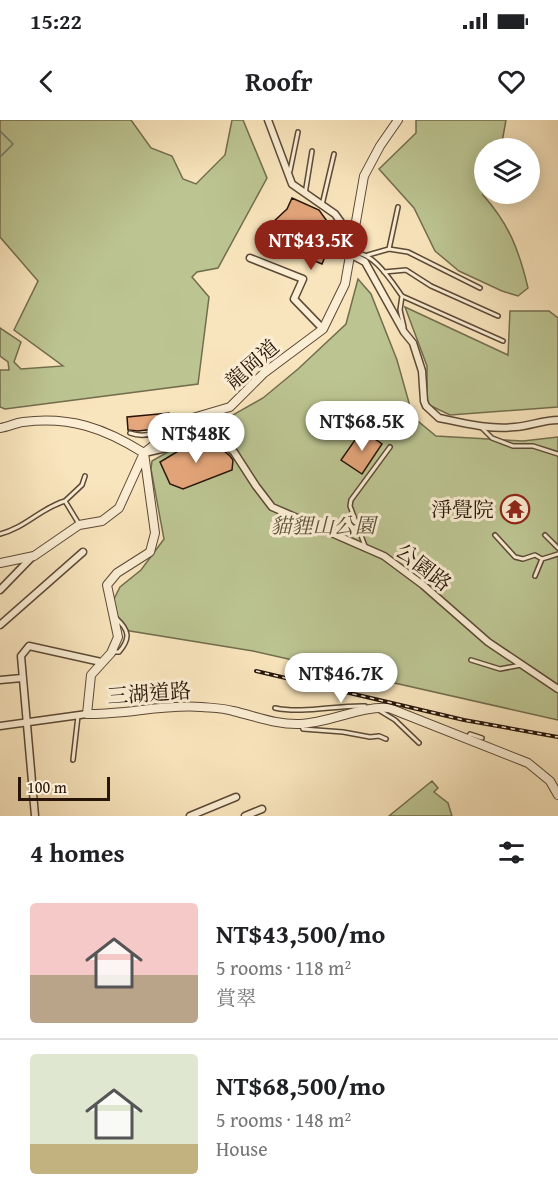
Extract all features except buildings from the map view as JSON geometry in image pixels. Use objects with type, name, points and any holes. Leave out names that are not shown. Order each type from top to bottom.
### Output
[{"type":"street","points":[[268,120],[292,184],[335,214],[352,240]]},
{"type":"street","name":"龍岡道","points":[[0,563],[34,555],[80,525],[102,521],[119,508],[144,453],[186,420],[230,407],[264,373],[323,329],[345,284],[364,176],[380,146],[398,120]]},
{"type":"street","points":[[350,254],[365,262],[404,332],[413,343],[420,359],[426,406],[439,418],[512,428],[558,420]]},
{"type":"street","points":[[250,258],[303,279],[294,299],[323,329]]},
{"type":"street","points":[[0,428],[19,422],[73,421],[105,431],[144,453]]},
{"type":"street","name":"公園路","points":[[144,453],[166,448],[186,437],[205,436],[222,442],[234,452],[272,507],[384,556],[415,579],[488,642],[558,689]]},
{"type":"street","name":"三湖道路","points":[[144,453],[154,532],[150,552],[117,573],[107,585],[118,637],[111,653],[91,675],[87,714],[105,715],[198,707],[231,710],[272,721],[301,724],[319,723],[375,707],[389,708],[528,763],[550,781],[558,795]]},
{"type":"street","points":[[0,625],[83,552]]},
{"type":"street","points":[[0,590],[34,555]]},
{"type":"street","points":[[35,816],[21,656],[29,646],[101,662]]},
{"type":"street","points":[[0,680],[22,678]]},
{"type":"street","points":[[0,726],[87,714]]},
{"type":"street","points":[[189,816],[236,797]]},
{"type":"street","points":[[245,816],[262,809]]},
{"type":"lane","points":[[289,176],[298,132]]},
{"type":"lane","points":[[305,195],[312,152]]},
{"type":"lane","points":[[322,205],[334,154]]},
{"type":"lane","points":[[388,249],[398,207]]},
{"type":"lane","points":[[368,255],[388,249],[408,252],[480,288]]},
{"type":"lane","points":[[350,254],[359,252],[368,255],[402,296],[503,342]]},
{"type":"lane","points":[[384,272],[406,270],[431,286],[498,316]]},
{"type":"lane","points":[[402,296],[400,310],[404,332]]},
{"type":"lane","points":[[130,433],[140,437],[149,436],[179,417],[186,420]]},
{"type":"lane","points":[[479,425],[492,438],[513,446],[533,446],[558,454]]},
{"type":"lane","points":[[365,546],[350,506],[351,500],[390,447]]},
{"type":"lane","points":[[0,534],[15,531],[52,505],[65,501],[82,484],[85,476]]},
{"type":"lane","points":[[65,501],[80,525]]},
{"type":"lane","points":[[495,535],[515,557],[523,559],[535,555],[542,559],[558,554]]},
{"type":"lane","points":[[545,535],[558,548]]},
{"type":"lane","points":[[535,576],[542,559]]},
{"type":"lane","points":[[471,660],[500,669],[521,665]]},
{"type":"lane","points":[[275,708],[287,710],[327,706],[375,707],[378,712],[395,720],[419,743]]},
{"type":"lane","points":[[73,760],[78,716]]},
{"type":"lane","points":[[301,724],[303,729],[370,737],[379,736],[386,739]]},
{"type":"lane","points":[[468,739],[470,734],[482,738]]},
{"type":"green space","points":[[0,120],[131,120],[151,148],[172,156],[183,179],[196,184],[225,155],[232,120],[243,120],[267,178],[218,268],[197,272],[192,277],[209,297],[198,384],[5,409],[0,407],[0,370],[9,370],[8,362],[0,356],[0,328],[21,342],[14,362],[21,369],[63,366],[14,330],[38,281],[0,237]]},
{"type":"green space","points":[[416,120],[506,120],[503,138],[474,138],[474,204],[490,204],[512,238],[528,288],[518,296],[459,271],[435,251],[414,208],[379,169],[416,133]]},
{"type":"green space","name":"貓貍山公園","points":[[358,279],[371,294],[397,360],[413,417],[436,436],[523,441],[558,437],[558,720],[253,651],[124,630],[111,605],[120,587],[141,570],[164,539],[151,469],[152,461],[263,398],[298,369],[346,324]]},
{"type":"green space","points":[[405,307],[508,355],[510,311],[549,311],[558,318],[558,407],[450,415],[427,404],[427,366]]},
{"type":"green space","points":[[432,781],[438,788],[434,792],[448,803],[452,816],[389,816]]},
{"type":"waterway","points":[[0,131],[13,144],[0,157]]},
{"type":"railway","points":[[256,671],[464,720],[558,737]]},
{"type":"place","name":"淨覺院","points":[[515,509]]}]
